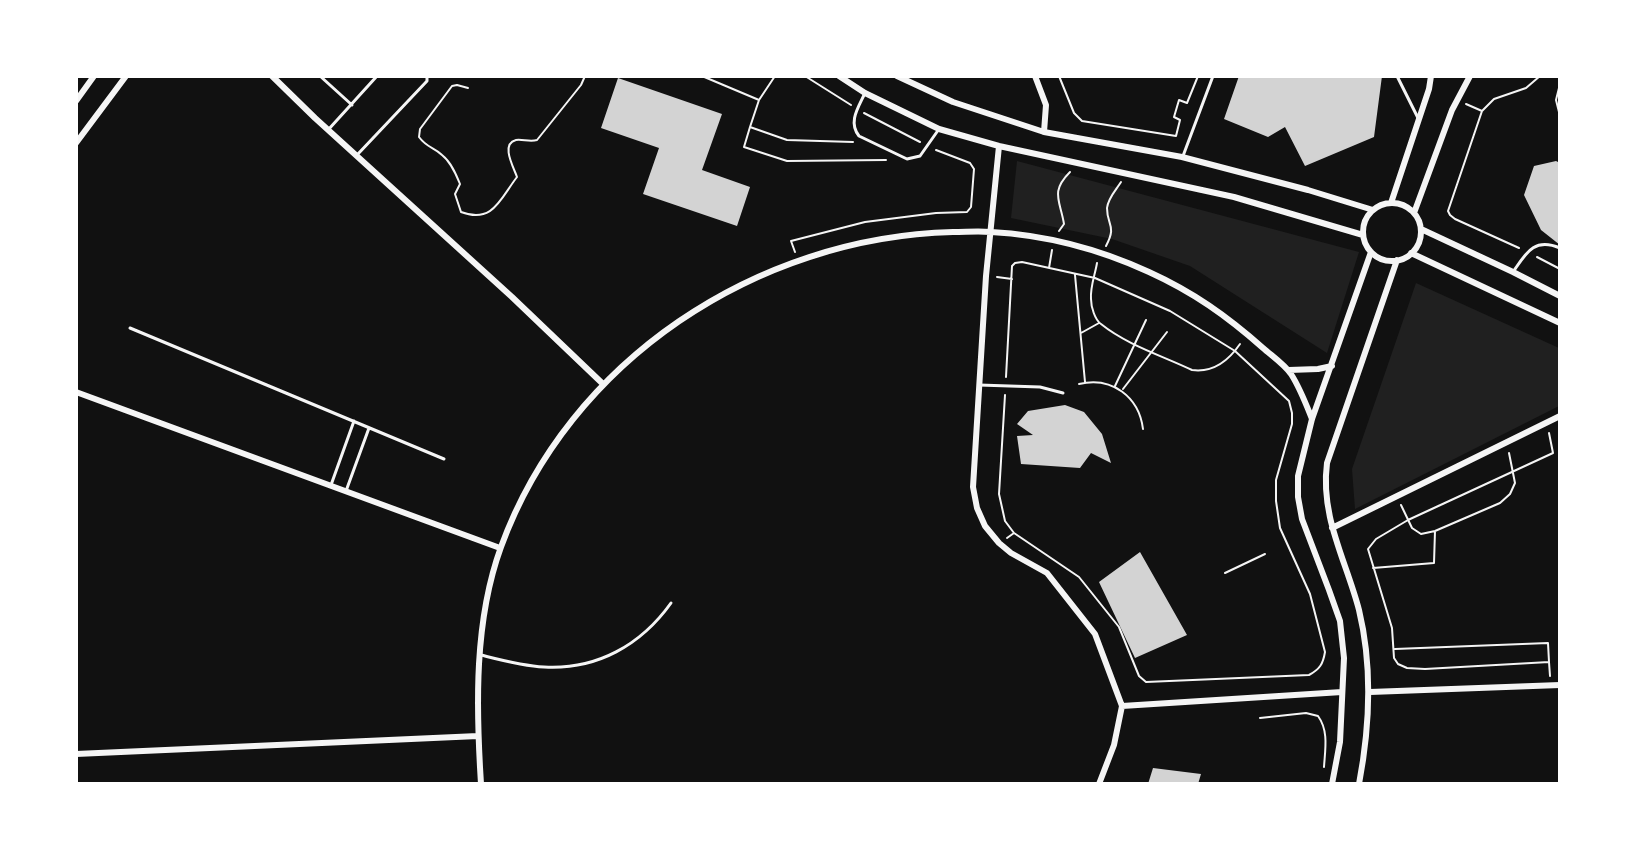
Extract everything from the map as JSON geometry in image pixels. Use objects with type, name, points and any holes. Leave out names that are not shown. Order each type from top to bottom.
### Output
[{"type":"street","points":[[76,101],[94,76]]},
{"type":"street","points":[[76,143],[126,76]]},
{"type":"street","points":[[272,76],[603,384]]},
{"type":"street","points":[[839,76],[865,93],[939,129],[999,146],[1234,197],[1363,235]]},
{"type":"street","points":[[897,76],[953,102],[1044,132],[1182,158],[1308,190],[1373,210]]},
{"type":"street","points":[[1035,76],[1046,105],[1044,132]]},
{"type":"street","points":[[1391,203],[1431,76]]},
{"type":"street","points":[[1414,213],[1457,100],[1470,76]]},
{"type":"street","points":[[999,146],[986,276],[973,488],[977,508],[985,526],[999,543],[1011,553],[1047,573],[1095,634],[1122,706],[1114,745],[1099,783]]},
{"type":"street","points":[[1391,203],[1408,208],[1414,213],[1421,229],[1420,238],[1411,254],[1397,260],[1378,258],[1371,252],[1365,244],[1363,235],[1367,217],[1373,210],[1391,203]]},
{"type":"street","points":[[1421,229],[1560,296]]},
{"type":"street","points":[[481,783],[478,736],[485,609],[500,548],[526,489],[561,434],[603,384],[656,337],[716,297],[797,261],[848,245],[919,233],[990,231],[1054,240],[1116,257],[1175,284],[1229,318],[1289,370],[1312,419]]},
{"type":"street","points":[[1332,783],[1340,742],[1344,658],[1340,621],[1302,519],[1298,497],[1298,476],[1312,419],[1371,252]]},
{"type":"street","points":[[1411,254],[1560,323]]},
{"type":"street","points":[[1359,783],[1366,745],[1370,692],[1367,653],[1359,610],[1332,528],[1325,496],[1327,464],[1397,260]]},
{"type":"street","points":[[1289,370],[1332,366]]},
{"type":"street","points":[[76,392],[500,548]]},
{"type":"street","points":[[1332,528],[1560,416]]},
{"type":"street","points":[[1370,692],[1560,686]]},
{"type":"street","points":[[1122,706],[1342,692]]},
{"type":"street","points":[[76,754],[478,736]]},
{"type":"lane","points":[[320,76],[352,105]]},
{"type":"lane","points":[[328,130],[377,76]]},
{"type":"lane","points":[[356,156],[427,81],[427,76]]},
{"type":"lane","points":[[1182,158],[1213,76]]},
{"type":"lane","points":[[1397,76],[1419,120]]},
{"type":"lane","points":[[865,93],[853,123],[859,136],[907,159],[920,156],[939,129]]},
{"type":"lane","points":[[1513,272],[1527,252],[1542,244],[1560,248]]},
{"type":"lane","points":[[130,328],[444,459]]},
{"type":"lane","points":[[979,384],[1040,387],[1063,393]]},
{"type":"lane","points":[[331,486],[354,421]]},
{"type":"lane","points":[[346,492],[369,428]]},
{"type":"lane","points":[[481,655],[542,668],[559,668],[592,662],[623,649],[637,640],[656,623],[671,603]]},
{"type":"path","points":[[468,88],[452,86],[420,129],[419,137],[426,147],[442,154],[454,171],[460,184],[455,194],[461,212],[484,216],[491,212],[517,177],[508,151],[510,144],[516,140],[537,140],[581,85],[585,76]]},
{"type":"path","points":[[702,76],[759,100]]},
{"type":"path","points":[[775,76],[759,100],[744,147],[787,160],[885,160]]},
{"type":"path","points":[[797,261],[791,241],[865,222],[936,213],[967,212],[971,207],[974,169],[970,163],[928,146],[858,109],[806,76]]},
{"type":"path","points":[[1059,76],[1074,113],[1082,121],[1176,136],[1180,120],[1174,117],[1179,100],[1187,103],[1198,76]]},
{"type":"path","points":[[1540,76],[1526,88],[1494,99],[1482,111],[1448,211],[1450,215],[1475,229],[1560,269]]},
{"type":"path","points":[[1560,84],[1556,100],[1560,116]]},
{"type":"path","points":[[1457,100],[1482,111]]},
{"type":"path","points":[[750,127],[787,140],[872,142]]},
{"type":"path","points":[[1049,268],[1054,240],[1064,224],[1057,199],[1058,188],[1078,164]]},
{"type":"path","points":[[1127,174],[1109,199],[1107,209],[1112,235],[1106,246],[1099,252],[1091,290],[1090,301],[1099,323],[1135,344],[1192,370],[1201,371],[1220,365],[1229,359],[1247,334]]},
{"type":"path","points":[[1015,263],[1075,273],[1095,278],[1170,311],[1235,351],[1280,390],[1289,401],[1292,424],[1276,480],[1276,501],[1280,528],[1310,594],[1325,652],[1319,669],[1309,675],[1146,682],[1139,676],[1119,627],[1079,577],[1014,533],[1005,521],[999,494],[1012,266],[1015,263]]},
{"type":"path","points":[[1075,273],[1085,382]]},
{"type":"path","points":[[986,276],[1012,279]]},
{"type":"path","points":[[1116,386],[1146,320]]},
{"type":"path","points":[[1081,333],[1099,323]]},
{"type":"path","points":[[1122,390],[1167,332]]},
{"type":"path","points":[[1079,384],[1096,381],[1116,386],[1122,390],[1134,403],[1143,429]]},
{"type":"path","points":[[1547,422],[1553,453],[1408,520],[1376,539],[1368,549],[1392,628],[1394,658],[1398,664],[1407,668],[1425,669],[1549,662]]},
{"type":"path","points":[[1397,496],[1412,528],[1421,534],[1436,531],[1500,503],[1510,494],[1515,483],[1506,442]]},
{"type":"path","points":[[1373,568],[1434,563],[1436,531]]},
{"type":"path","points":[[999,543],[1014,533]]},
{"type":"path","points":[[1225,573],[1265,554]]},
{"type":"path","points":[[1395,649],[1548,643],[1550,686]]},
{"type":"path","points":[[1260,718],[1306,713],[1318,716],[1323,723],[1325,739],[1323,772]]},
{"type":"shaded area","points":[[1017,161],[1359,252],[1327,353],[1190,266],[1112,239],[1011,218]]},
{"type":"shaded area","points":[[1416,283],[1559,348],[1559,406],[1355,509],[1352,469]]},
{"type":"building","points":[[1239,76],[1382,76],[1374,137],[1305,166],[1285,127],[1268,137],[1224,119]]},
{"type":"building","points":[[618,78],[722,114],[702,170],[750,187],[737,226],[643,194],[659,148],[601,128]]},
{"type":"building","points":[[1556,161],[1560,163],[1560,245],[1541,230],[1524,195],[1534,166]]},
{"type":"building","points":[[1065,405],[1084,412],[1102,434],[1111,463],[1091,453],[1080,468],[1021,464],[1017,436],[1033,435],[1017,424],[1028,411]]},
{"type":"building","points":[[1140,552],[1187,635],[1135,658],[1099,582]]},
{"type":"building","points":[[1153,768],[1201,774],[1198,784],[1148,784]]}]
